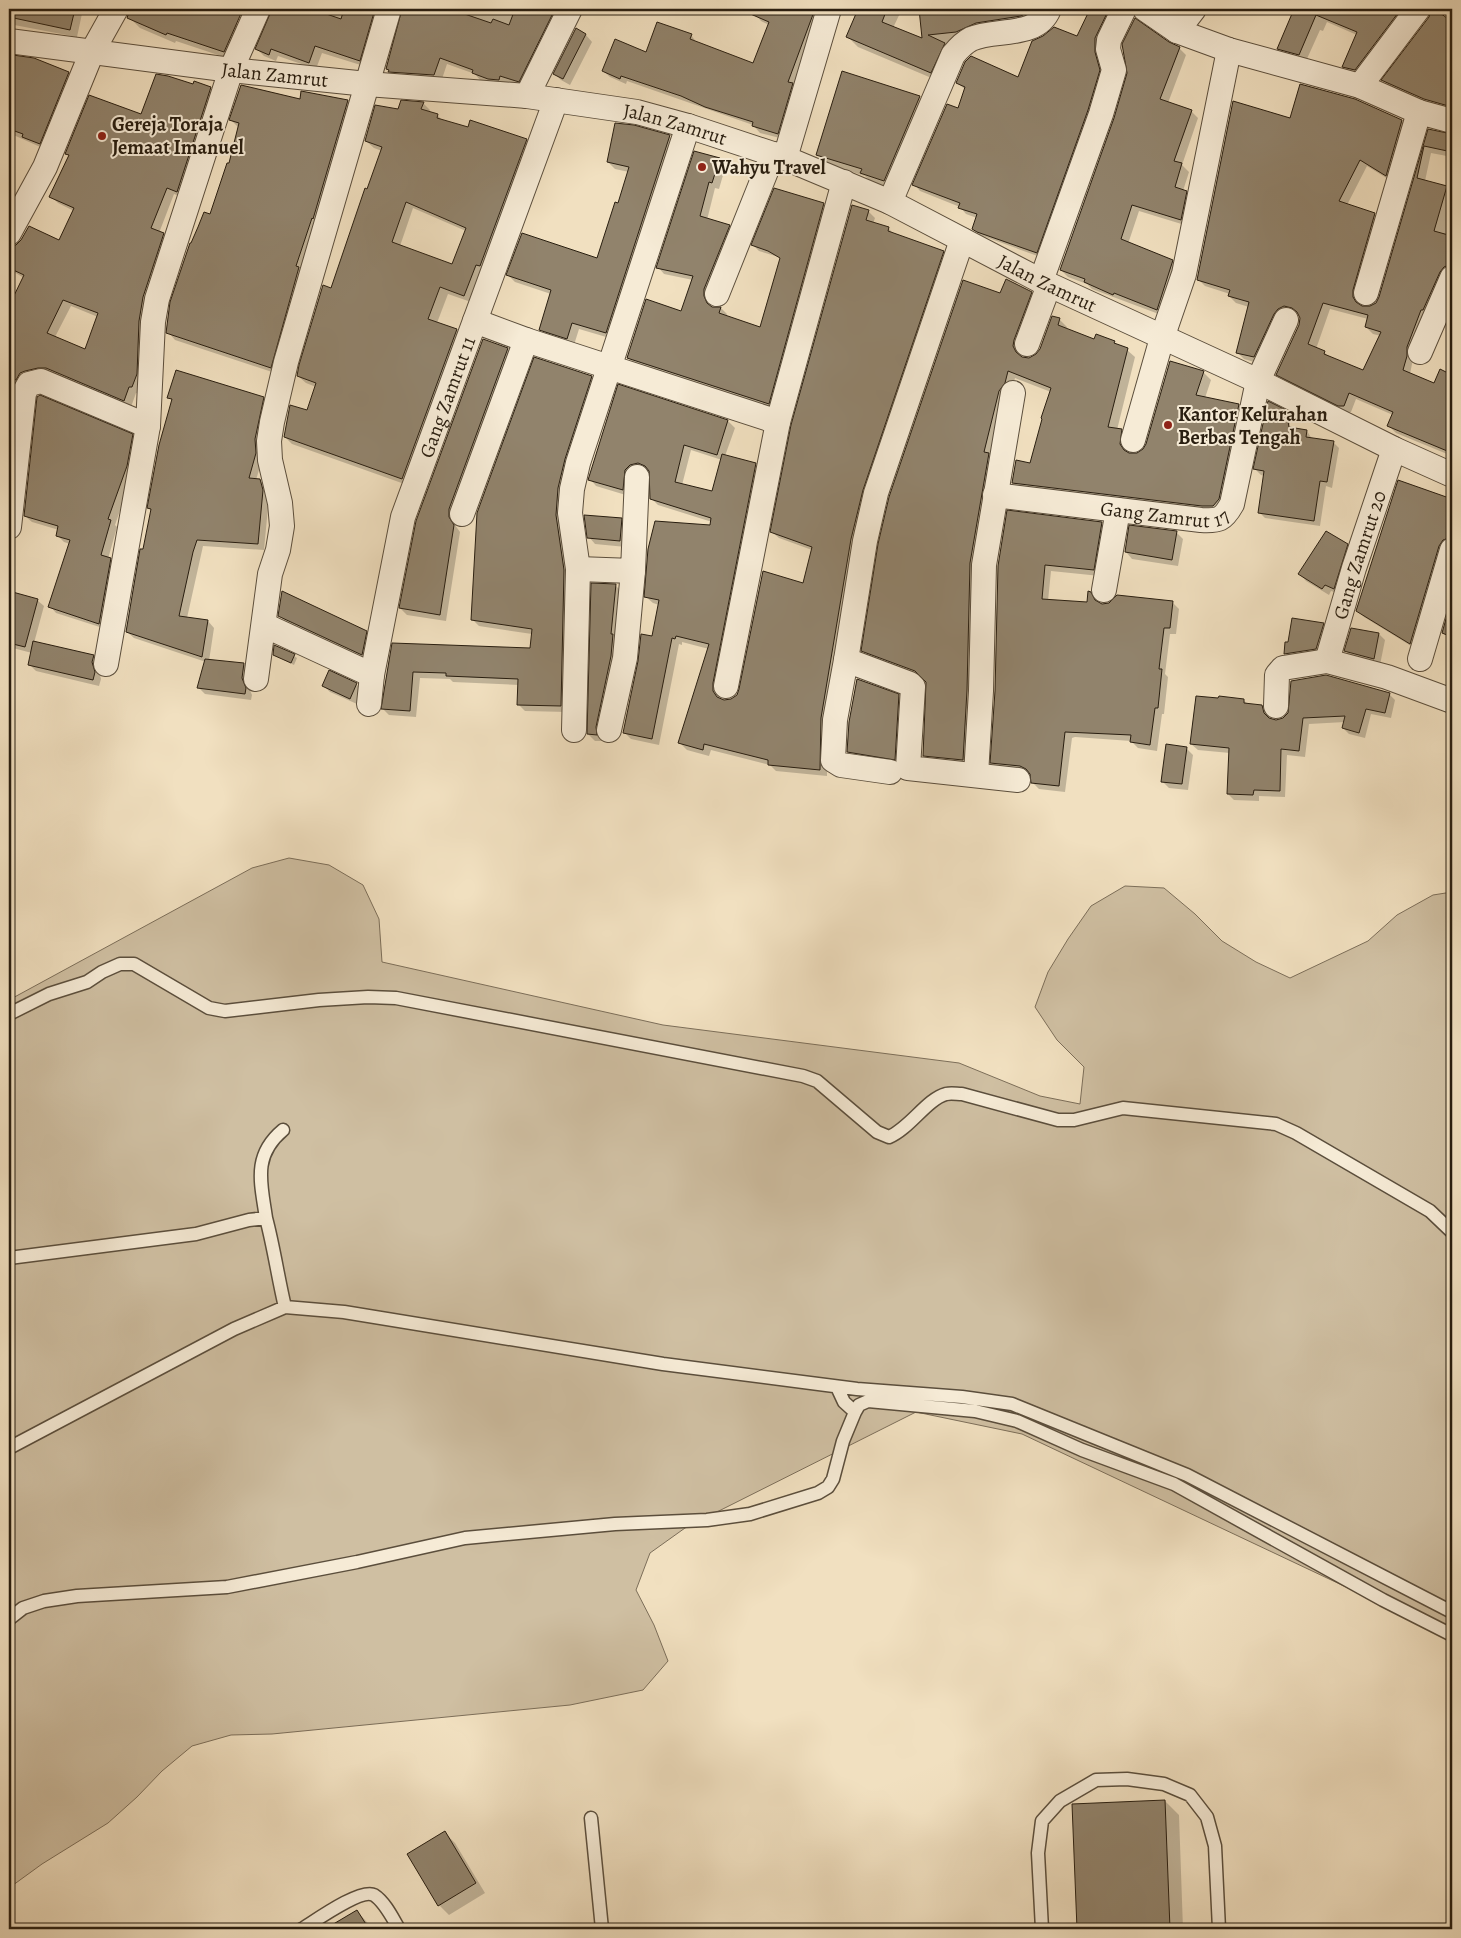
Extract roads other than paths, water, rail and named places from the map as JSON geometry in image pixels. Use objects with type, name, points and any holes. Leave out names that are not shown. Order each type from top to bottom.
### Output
[{"type":"street","points":[[9,233],[45,167],[92,52],[116,9]]},
{"type":"street","points":[[106,664],[148,426],[153,322],[157,299],[231,70],[258,9]]},
{"type":"street","points":[[256,679],[270,574],[278,550],[282,526],[280,503],[270,460],[269,441],[272,422],[286,362],[389,9]]},
{"type":"street","points":[[527,96],[570,9]]},
{"type":"street","points":[[718,294],[779,156],[829,9]]},
{"type":"street","points":[[890,202],[953,54],[962,44],[972,38],[1026,28],[1046,16],[1049,9]]},
{"type":"street","points":[[1027,344],[1045,283],[1102,114],[1114,70],[1108,49],[1109,40],[1124,9]]},
{"type":"street","points":[[1145,9],[1177,31],[1229,50],[1360,86],[1419,112],[1452,121]]},
{"type":"street","points":[[1177,31],[1194,9]]},
{"type":"street","points":[[1360,86],[1418,9]]},
{"type":"street","name":"Jalan Zamrut","points":[[9,41],[231,70],[367,84],[527,96],[637,112],[688,126],[779,156],[890,202],[1045,283],[1258,381],[1394,449],[1452,475]]},
{"type":"street","points":[[1133,440],[1162,338],[1191,248],[1229,50]]},
{"type":"street","name":"Gang Zamrut 11","points":[[369,704],[372,675],[403,517],[556,100]]},
{"type":"street","points":[[1366,293],[1419,112]]},
{"type":"street","points":[[574,730],[578,569],[570,513],[572,489],[578,463],[608,367],[688,126]]},
{"type":"street","points":[[726,686],[778,422],[844,182]]},
{"type":"street","points":[[890,772],[841,766],[833,760],[835,720],[864,541],[876,494],[962,240]]},
{"type":"street","points":[[1420,352],[1452,278]]},
{"type":"street","points":[[1258,381],[1286,320]]},
{"type":"street","points":[[475,321],[526,340],[778,422]]},
{"type":"street","points":[[462,514],[526,340]]},
{"type":"street","points":[[9,527],[24,393],[30,384],[41,381],[148,426]]},
{"type":"street","name":"Gang Zamrut 17","points":[[995,495],[1201,520],[1214,521],[1222,518],[1232,504],[1258,381]]},
{"type":"street","points":[[976,775],[982,691],[984,565],[1013,393]]},
{"type":"street","name":"Gang Zamrut 20","points":[[1327,661],[1354,568],[1394,449]]},
{"type":"street","points":[[609,730],[625,658],[633,571],[637,477]]},
{"type":"street","points":[[1104,590],[1118,510]]},
{"type":"street","points":[[1420,659],[1452,550]]},
{"type":"street","points":[[578,569],[633,571]]},
{"type":"street","points":[[264,625],[372,675]]},
{"type":"street","points":[[846,660],[910,684],[913,687],[908,768],[1018,780]]},
{"type":"street","points":[[1276,706],[1277,675],[1279,671],[1283,668],[1327,661],[1387,677],[1452,701]]},
{"type":"lane","points":[[9,1014],[50,994],[87,982],[102,972],[120,964],[134,964],[209,1008],[225,1011],[319,1000],[368,997],[396,998],[803,1076],[817,1081],[877,1132],[889,1136],[898,1132],[937,1099],[947,1094],[962,1094],[1058,1120],[1074,1120],[1123,1108],[1276,1124],[1296,1133],[1430,1211],[1452,1232]]},
{"type":"lane","points":[[283,1130],[275,1137],[266,1150],[262,1160],[260,1178],[266,1218],[275,1252],[276,1270],[285,1308]]},
{"type":"lane","points":[[9,1258],[196,1234],[249,1220],[266,1218]]},
{"type":"lane","points":[[9,1448],[234,1329],[285,1308],[344,1312],[663,1364],[837,1387],[962,1397],[1012,1404],[1188,1475],[1452,1612]]},
{"type":"lane","points":[[837,1387],[844,1402],[855,1412]]},
{"type":"lane","points":[[9,1619],[23,1608],[44,1601],[77,1596],[227,1587],[357,1562],[465,1538],[615,1524],[707,1520],[750,1514],[818,1493],[828,1487],[833,1479],[842,1441],[855,1412],[859,1405],[868,1401],[975,1411],[1017,1421],[1082,1450],[1174,1484],[1383,1600],[1452,1636]]},
{"type":"lane","points":[[9,1606],[23,1608]]},
{"type":"lane","points":[[1042,1929],[1038,1853],[1042,1821],[1060,1802],[1096,1780],[1127,1779],[1164,1784],[1190,1795],[1207,1817],[1215,1846],[1219,1929]]},
{"type":"lane","points":[[591,1818],[602,1929]]},
{"type":"lane","points":[[302,1929],[365,1893],[373,1894],[380,1900],[399,1929]]},
{"type":"place","name":"Gereja Toraja Jemaat Imanuel","points":[[102,136]]},
{"type":"place","name":"Wahyu Travel","points":[[702,167]]},
{"type":"place","name":"Kantor Kelurahan Berbas Tengah","points":[[1168,425]]}]
